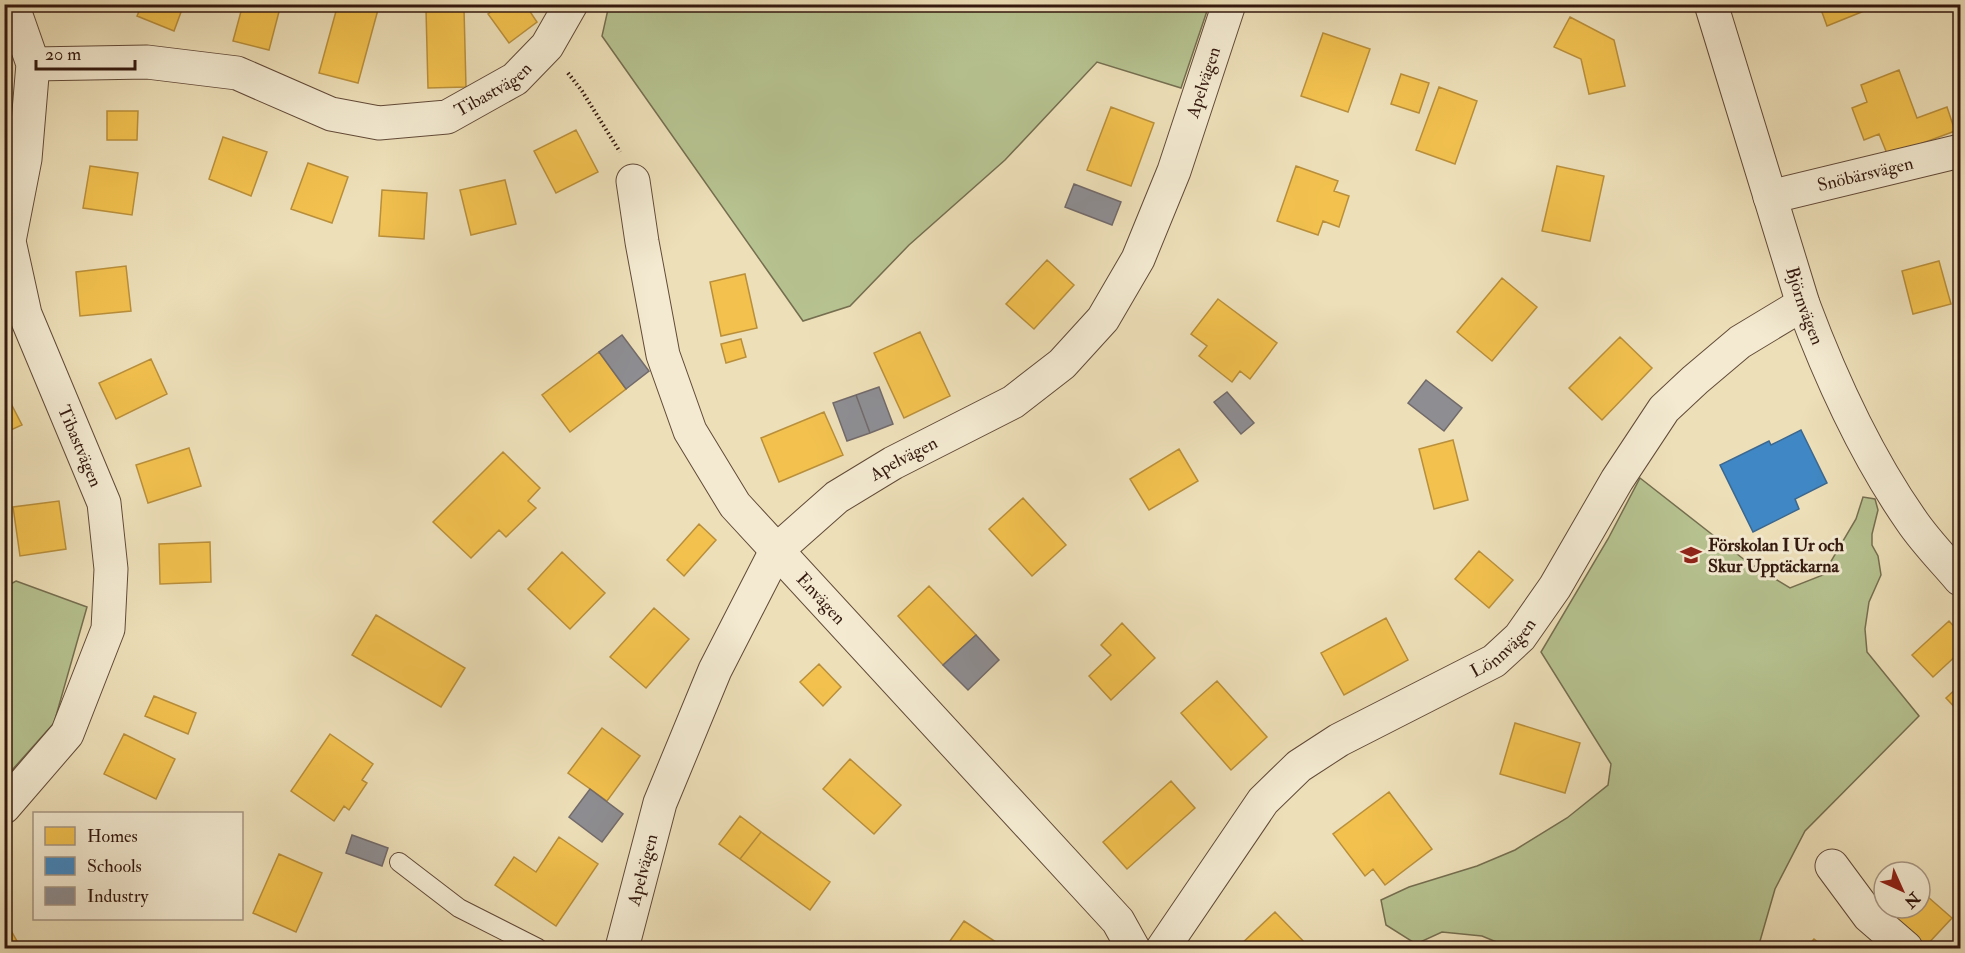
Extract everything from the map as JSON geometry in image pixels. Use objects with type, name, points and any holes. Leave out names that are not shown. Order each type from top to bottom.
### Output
[{"type":"street","name":"Tibastvägen","points":[[4,807],[67,734],[108,629],[111,569],[104,503],[25,314],[9,241],[25,159],[33,64],[12,4]]},
{"type":"street","name":"Tibastvägen","points":[[33,64],[147,62],[237,73],[331,114],[379,123],[447,117],[515,80],[548,46],[571,4]]},
{"type":"street","name":"Apelvägen","points":[[622,948],[660,803],[715,670],[776,551],[837,497],[893,463],[1013,402],[1062,364],[1103,319],[1138,259],[1169,182],[1229,4]]},
{"type":"street","name":"Björnvägen","points":[[1711,4],[1803,304],[1843,398],[1876,463],[1911,521],[1960,579]]},
{"type":"street","name":"Snöbärsvägen","points":[[1770,197],[1960,151]]},
{"type":"street","name":"Envägen","points":[[633,181],[663,355],[690,431],[735,505],[1118,921],[1133,948]]},
{"type":"street","name":"Lönnvägen","points":[[1163,948],[1263,801],[1299,766],[1340,740],[1494,661],[1520,637],[1555,587],[1617,480],[1664,409],[1740,342],[1803,304]]},
{"type":"street","points":[[1832,866],[1869,916],[1906,948]]},
{"type":"lane","points":[[399,861],[459,908],[538,948]]},
{"type":"path","points":[[548,46],[613,139],[633,181]]},
{"type":"green space","points":[[609,4],[1209,5],[1181,88],[1097,62],[1005,160],[909,245],[850,306],[803,321],[602,36]]},
{"type":"green space","points":[[1640,478],[1746,561],[1790,588],[1823,575],[1856,519],[1863,497],[1875,499],[1878,510],[1872,534],[1872,545],[1878,556],[1881,575],[1869,602],[1865,629],[1867,652],[1919,716],[1805,831],[1775,889],[1758,948],[1511,948],[1482,936],[1442,932],[1416,944],[1386,925],[1381,900],[1409,887],[1477,866],[1515,850],[1567,818],[1608,785],[1611,764],[1541,652],[1608,539]]},
{"type":"green space","points":[[16,581],[87,607],[54,723],[5,778],[5,587]]},
{"type":"building: Homes","points":[[142,4],[184,4],[174,31],[137,16]]},
{"type":"building: Homes","points":[[243,4],[281,4],[269,50],[233,41]]},
{"type":"building: Homes","points":[[338,4],[379,6],[358,83],[319,73]]},
{"type":"building: Homes","points":[[502,4],[525,4],[537,22],[509,43],[488,14]]},
{"type":"building: Homes","points":[[1819,4],[1861,4],[1864,11],[1827,26]]},
{"type":"building: Homes","points":[[464,9],[466,87],[428,88],[426,10]]},
{"type":"building: Homes","points":[[1570,17],[1614,40],[1625,86],[1589,94],[1581,59],[1554,47]]},
{"type":"building: Homes","points":[[1323,33],[1370,49],[1348,112],[1301,96]]},
{"type":"building: Homes","points":[[1899,70],[1917,118],[1947,107],[1955,131],[1888,156],[1879,134],[1864,140],[1852,108],[1867,102],[1861,85]]},
{"type":"building: Homes","points":[[1401,74],[1429,83],[1419,113],[1391,104]]},
{"type":"building: Homes","points":[[1439,87],[1477,101],[1455,164],[1416,150]]},
{"type":"building: Homes","points":[[1111,107],[1154,123],[1131,186],[1087,170]]},
{"type":"building: Homes","points":[[107,111],[138,111],[137,140],[107,140]]},
{"type":"building: Homes","points":[[576,130],[598,172],[556,193],[534,151]]},
{"type":"building: Homes","points":[[223,137],[267,152],[251,196],[209,179]]},
{"type":"building: Homes","points":[[308,163],[348,177],[332,223],[291,209]]},
{"type":"building: Homes","points":[[90,166],[138,173],[132,215],[83,208]]},
{"type":"building: Homes","points":[[1296,166],[1338,181],[1334,191],[1349,196],[1339,227],[1323,221],[1318,235],[1277,221]]},
{"type":"building: Homes","points":[[1557,166],[1604,176],[1590,241],[1542,231]]},
{"type":"building: Homes","points":[[505,180],[516,224],[471,235],[460,190]]},
{"type":"building: Homes","points":[[382,190],[427,193],[424,239],[379,236]]},
{"type":"building: Homes","points":[[1047,260],[1074,285],[1034,329],[1006,304]]},
{"type":"building: Homes","points":[[1939,261],[1951,304],[1913,314],[1902,271]]},
{"type":"building: Homes","points":[[126,266],[131,311],[80,316],[76,272]]},
{"type":"building: Homes","points":[[745,274],[757,328],[721,336],[710,282]]},
{"type":"building: Homes","points":[[1502,278],[1537,307],[1492,361],[1457,332]]},
{"type":"building: Homes","points":[[1218,299],[1277,343],[1250,379],[1240,371],[1232,382],[1199,356],[1207,346],[1191,334]]},
{"type":"building: Homes","points":[[920,332],[950,396],[904,418],[874,353]]},
{"type":"building: Homes","points":[[1620,337],[1652,368],[1602,420],[1569,388]]},
{"type":"building: Homes","points":[[741,339],[746,357],[726,363],[721,344]]},
{"type":"building: Homes","points":[[599,352],[626,389],[570,432],[542,395]]},
{"type":"building: Homes","points":[[151,359],[167,394],[116,419],[99,383]]},
{"type":"building: Homes","points":[[4,390],[22,425],[4,433]]},
{"type":"building: Homes","points":[[824,412],[843,455],[779,482],[761,438]]},
{"type":"building: Homes","points":[[1453,440],[1468,500],[1434,509],[1419,449]]},
{"type":"building: Homes","points":[[189,448],[201,486],[148,503],[136,465]]},
{"type":"building: Homes","points":[[1179,449],[1198,481],[1149,510],[1130,479]]},
{"type":"building: Homes","points":[[503,452],[540,488],[528,501],[536,508],[506,537],[499,530],[471,558],[433,522]]},
{"type":"building: Homes","points":[[1023,498],[1066,545],[1032,576],[989,529]]},
{"type":"building: Homes","points":[[59,501],[66,549],[20,556],[13,507]]},
{"type":"building: Homes","points":[[699,524],[716,540],[684,576],[667,560]]},
{"type":"building: Homes","points":[[210,542],[211,582],[160,584],[159,544]]},
{"type":"building: Homes","points":[[1479,551],[1513,580],[1489,608],[1455,579]]},
{"type":"building: Homes","points":[[562,552],[605,593],[570,629],[528,589]]},
{"type":"building: Homes","points":[[929,586],[976,635],[943,665],[898,616]]},
{"type":"building: Homes","points":[[654,608],[689,639],[646,688],[610,657]]},
{"type":"building: Homes","points":[[376,615],[465,668],[441,707],[352,655]]},
{"type":"building: Homes","points":[[1386,618],[1408,660],[1344,695],[1321,653]]},
{"type":"building: Homes","points":[[1949,621],[1960,633],[1960,652],[1933,677],[1912,655]]},
{"type":"building: Homes","points":[[1122,623],[1155,658],[1111,700],[1089,676],[1111,655],[1101,645]]},
{"type":"building: Homes","points":[[819,664],[841,687],[823,706],[800,682]]},
{"type":"building: Homes","points":[[1217,681],[1267,737],[1231,770],[1181,713]]},
{"type":"building: Homes","points":[[1960,685],[1960,713],[1946,698]]},
{"type":"building: Homes","points":[[154,696],[196,713],[188,734],[145,716]]},
{"type":"building: Homes","points":[[1515,723],[1580,743],[1565,793],[1500,774]]},
{"type":"building: Homes","points":[[602,728],[640,756],[607,801],[568,773]]},
{"type":"building: Homes","points":[[124,734],[175,759],[156,799],[104,774]]},
{"type":"building: Homes","points":[[330,734],[373,764],[362,780],[367,783],[349,810],[344,806],[334,821],[291,791]]},
{"type":"building: Homes","points":[[850,759],[901,805],[874,834],[823,789]]},
{"type":"building: Homes","points":[[1171,781],[1195,808],[1127,869],[1103,842]]},
{"type":"building: Homes","points":[[1389,792],[1432,849],[1385,885],[1373,869],[1365,876],[1333,834]]},
{"type":"building: Homes","points":[[740,816],[761,832],[740,859],[719,844]]},
{"type":"building: Homes","points":[[761,832],[830,882],[810,910],[740,859]]},
{"type":"building: Homes","points":[[559,837],[598,864],[556,926],[495,885],[514,857],[536,872]]},
{"type":"building: Homes","points":[[279,854],[322,873],[296,932],[253,913]]},
{"type":"building: Homes","points":[[1932,900],[1952,918],[1924,948],[1891,920],[1932,920]]},
{"type":"building: Homes","points":[[1275,912],[1310,948],[1237,948]]},
{"type":"building: Homes","points":[[4,918],[18,943],[7,948],[4,948]]},
{"type":"building: Homes","points":[[964,921],[1005,948],[945,948]]},
{"type":"building: Homes","points":[[1814,939],[1825,948],[1806,948]]},
{"type":"building: Schools","points":[[1801,430],[1827,483],[1795,499],[1799,509],[1753,532],[1720,465],[1769,441],[1771,445]]},
{"type":"building: Industry","points":[[1074,184],[1121,202],[1112,225],[1065,207]]},
{"type":"building: Industry","points":[[622,335],[649,371],[626,389],[599,352]]},
{"type":"building: Industry","points":[[1426,380],[1462,408],[1444,431],[1408,403]]},
{"type":"building: Industry","points":[[879,387],[893,424],[870,433],[856,395]]},
{"type":"building: Industry","points":[[1227,392],[1254,423],[1241,434],[1214,402]]},
{"type":"building: Industry","points":[[856,395],[870,433],[847,441],[833,403]]},
{"type":"building: Industry","points":[[976,635],[999,660],[968,690],[943,665]]},
{"type":"building: Industry","points":[[590,789],[623,814],[602,842],[569,817]]},
{"type":"building: Industry","points":[[352,835],[388,848],[382,866],[346,853]]},
{"type":"place","name":"Förskolan I Ur och Skur Upptäckarna","points":[[1691,555]]}]
